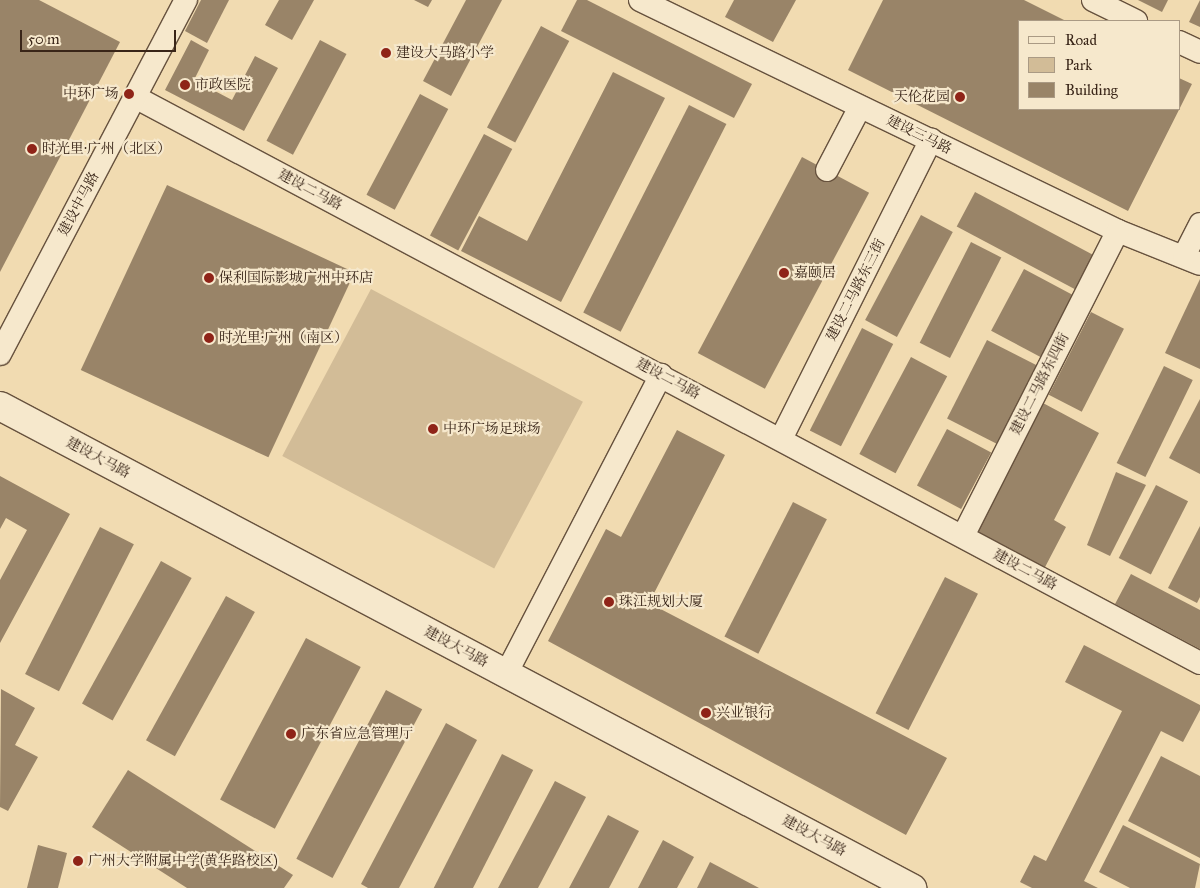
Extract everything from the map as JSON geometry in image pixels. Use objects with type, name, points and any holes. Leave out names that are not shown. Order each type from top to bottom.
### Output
[{"type":"street","name":"建设中马路","points":[[0,354],[186,0]]},
{"type":"street","name":"建设三马路","points":[[640,0],[1118,231],[1192,260]]},
{"type":"street","points":[[1092,0],[1134,20]]},
{"type":"street","points":[[1180,42],[1200,52]]},
{"type":"street","name":"建设二马路","points":[[135,98],[662,375],[1200,663]]},
{"type":"street","points":[[827,170],[860,106]]},
{"type":"street","name":"建设二马路东三街","points":[[781,439],[931,140]]},
{"type":"street","points":[[1192,260],[1200,224]]},
{"type":"street","name":"建设二马路东四街","points":[[963,536],[1118,231]]},
{"type":"street","points":[[506,674],[662,375]]},
{"type":"street","name":"建设大马路","points":[[0,406],[912,888]]},
{"type":"green space","name":"中环广场足球场","points":[[371,289],[583,402],[494,569],[282,456]]},
{"type":"building","name":"时光里·广州（北区）","points":[[0,0],[39,0],[120,42],[0,272]]},
{"type":"building","points":[[201,0],[229,0],[207,43],[185,31]]},
{"type":"building","points":[[279,0],[314,0],[292,40],[265,25]]},
{"type":"building","points":[[414,0],[432,0],[428,7]]},
{"type":"building","points":[[466,0],[502,0],[451,96],[423,81]]},
{"type":"building","points":[[577,0],[587,0],[752,84],[734,118],[561,31]]},
{"type":"building","points":[[734,0],[796,0],[773,42],[725,17]]},
{"type":"building","name":"天伦花园","points":[[883,0],[1024,0],[1064,20],[1018,20],[1018,110],[1179,110],[1128,211],[848,70]]},
{"type":"building","points":[[1138,0],[1168,0],[1162,12]]},
{"type":"building","points":[[1200,0],[1200,27],[1189,22]]},
{"type":"building","points":[[541,26],[569,41],[515,143],[487,128]]},
{"type":"building","name":"市政医院","points":[[191,40],[209,50],[194,80],[232,100],[255,56],[278,68],[244,131],[165,90]]},
{"type":"building","points":[[320,40],[346,54],[293,155],[266,141]]},
{"type":"building","points":[[613,72],[665,98],[561,302],[461,251],[479,216],[527,241]]},
{"type":"building","name":"天伦花园","points":[[1180,78],[1192,84],[1180,108]]},
{"type":"building","points":[[420,94],[448,109],[395,210],[366,195]]},
{"type":"building","points":[[689,105],[726,124],[621,332],[583,313]]},
{"type":"building","points":[[484,134],[512,149],[458,251],[430,236]]},
{"type":"building","name":"嘉颐居","points":[[802,157],[869,193],[765,389],[698,353]]},
{"type":"building","name":"时光里·广州（南区）","points":[[167,185],[355,272],[268,457],[81,370]]},
{"type":"building","points":[[975,192],[1093,255],[1075,289],[957,226]]},
{"type":"building","points":[[921,215],[953,232],[897,337],[865,320]]},
{"type":"building","points":[[971,242],[1001,257],[950,358],[920,343]]},
{"type":"building","points":[[1024,269],[1075,296],[1042,358],[991,331]]},
{"type":"building","points":[[1200,279],[1200,369],[1165,353]]},
{"type":"building","points":[[1091,312],[1124,329],[1082,412],[1049,395]]},
{"type":"building","points":[[862,328],[893,344],[841,446],[810,430]]},
{"type":"building","points":[[987,340],[1040,367],[1000,445],[947,418]]},
{"type":"building","points":[[911,357],[947,376],[896,473],[859,454]]},
{"type":"building","points":[[1164,366],[1193,380],[1145,477],[1117,463]]},
{"type":"building","points":[[1200,399],[1200,474],[1169,458]]},
{"type":"building","points":[[1043,403],[1099,433],[1054,520],[1066,527],[1043,571],[974,535]]},
{"type":"building","points":[[947,429],[991,452],[961,509],[917,486]]},
{"type":"building","points":[[677,430],[725,455],[649,603],[947,758],[906,835],[548,641],[606,529],[621,537]]},
{"type":"building","points":[[1116,472],[1146,485],[1110,556],[1087,545]]},
{"type":"building","points":[[0,476],[70,514],[0,643],[0,580],[27,530],[6,518],[0,529]]},
{"type":"building","points":[[1156,485],[1188,501],[1151,574],[1119,558]]},
{"type":"building","points":[[793,502],[827,519],[758,654],[724,637]]},
{"type":"building","points":[[1200,526],[1200,597],[1197,603],[1168,588]]},
{"type":"building","points":[[100,527],[134,544],[59,691],[25,674]]},
{"type":"building","points":[[161,561],[192,578],[113,721],[82,704]]},
{"type":"building","points":[[1131,574],[1200,610],[1200,649],[1115,604]]},
{"type":"building","points":[[945,577],[978,594],[909,730],[876,713]]},
{"type":"building","points":[[226,596],[255,612],[175,756],[146,740]]},
{"type":"building","name":"广东省应急管理厅","points":[[306,638],[361,667],[275,829],[220,800]]},
{"type":"building","points":[[1084,645],[1200,705],[1200,710],[1183,742],[1161,731],[1084,881],[1098,888],[1032,888],[1020,882],[1034,855],[1046,861],[1122,711],[1065,682]]},
{"type":"building","points":[[1,689],[35,708],[15,745],[38,757],[8,811],[0,807]]},
{"type":"building","points":[[386,690],[422,709],[333,878],[296,859]]},
{"type":"building","points":[[446,723],[477,740],[399,888],[368,888],[361,884]]},
{"type":"building","points":[[502,754],[533,770],[473,888],[434,888]]},
{"type":"building","points":[[1161,756],[1200,776],[1200,858],[1128,821]]},
{"type":"building","points":[[128,770],[293,875],[284,888],[187,888],[92,827]]},
{"type":"building","points":[[555,781],[586,797],[538,888],[498,888]]},
{"type":"building","points":[[608,815],[639,831],[609,888],[569,888]]},
{"type":"building","points":[[1123,825],[1200,864],[1195,888],[1130,888],[1099,872]]},
{"type":"building","points":[[663,840],[694,857],[677,888],[638,888]]},
{"type":"building","points":[[38,845],[67,853],[58,888],[27,888]]},
{"type":"building","points":[[710,862],[759,888],[697,888]]},
{"type":"place","name":"建设大马路小学","points":[[386,53]]},
{"type":"place","name":"市政医院","points":[[185,85]]},
{"type":"place","name":"中环广场","points":[[129,94]]},
{"type":"place","name":"天伦花园","points":[[960,97]]},
{"type":"place","name":"时光里·广州（北区）","points":[[32,149]]},
{"type":"place","name":"嘉颐居","points":[[784,273]]},
{"type":"place","name":"保利国际影城广州中环店","points":[[209,278]]},
{"type":"place","name":"时光里·广州（南区）","points":[[209,338]]},
{"type":"place","name":"中环广场足球场","points":[[433,429]]},
{"type":"place","name":"珠江规划大厦","points":[[609,602]]},
{"type":"place","name":"兴业银行","points":[[706,713]]},
{"type":"place","name":"广东省应急管理厅","points":[[291,734]]},
{"type":"place","name":"广州大学附属中学(黄华路校区)","points":[[78,861]]}]
